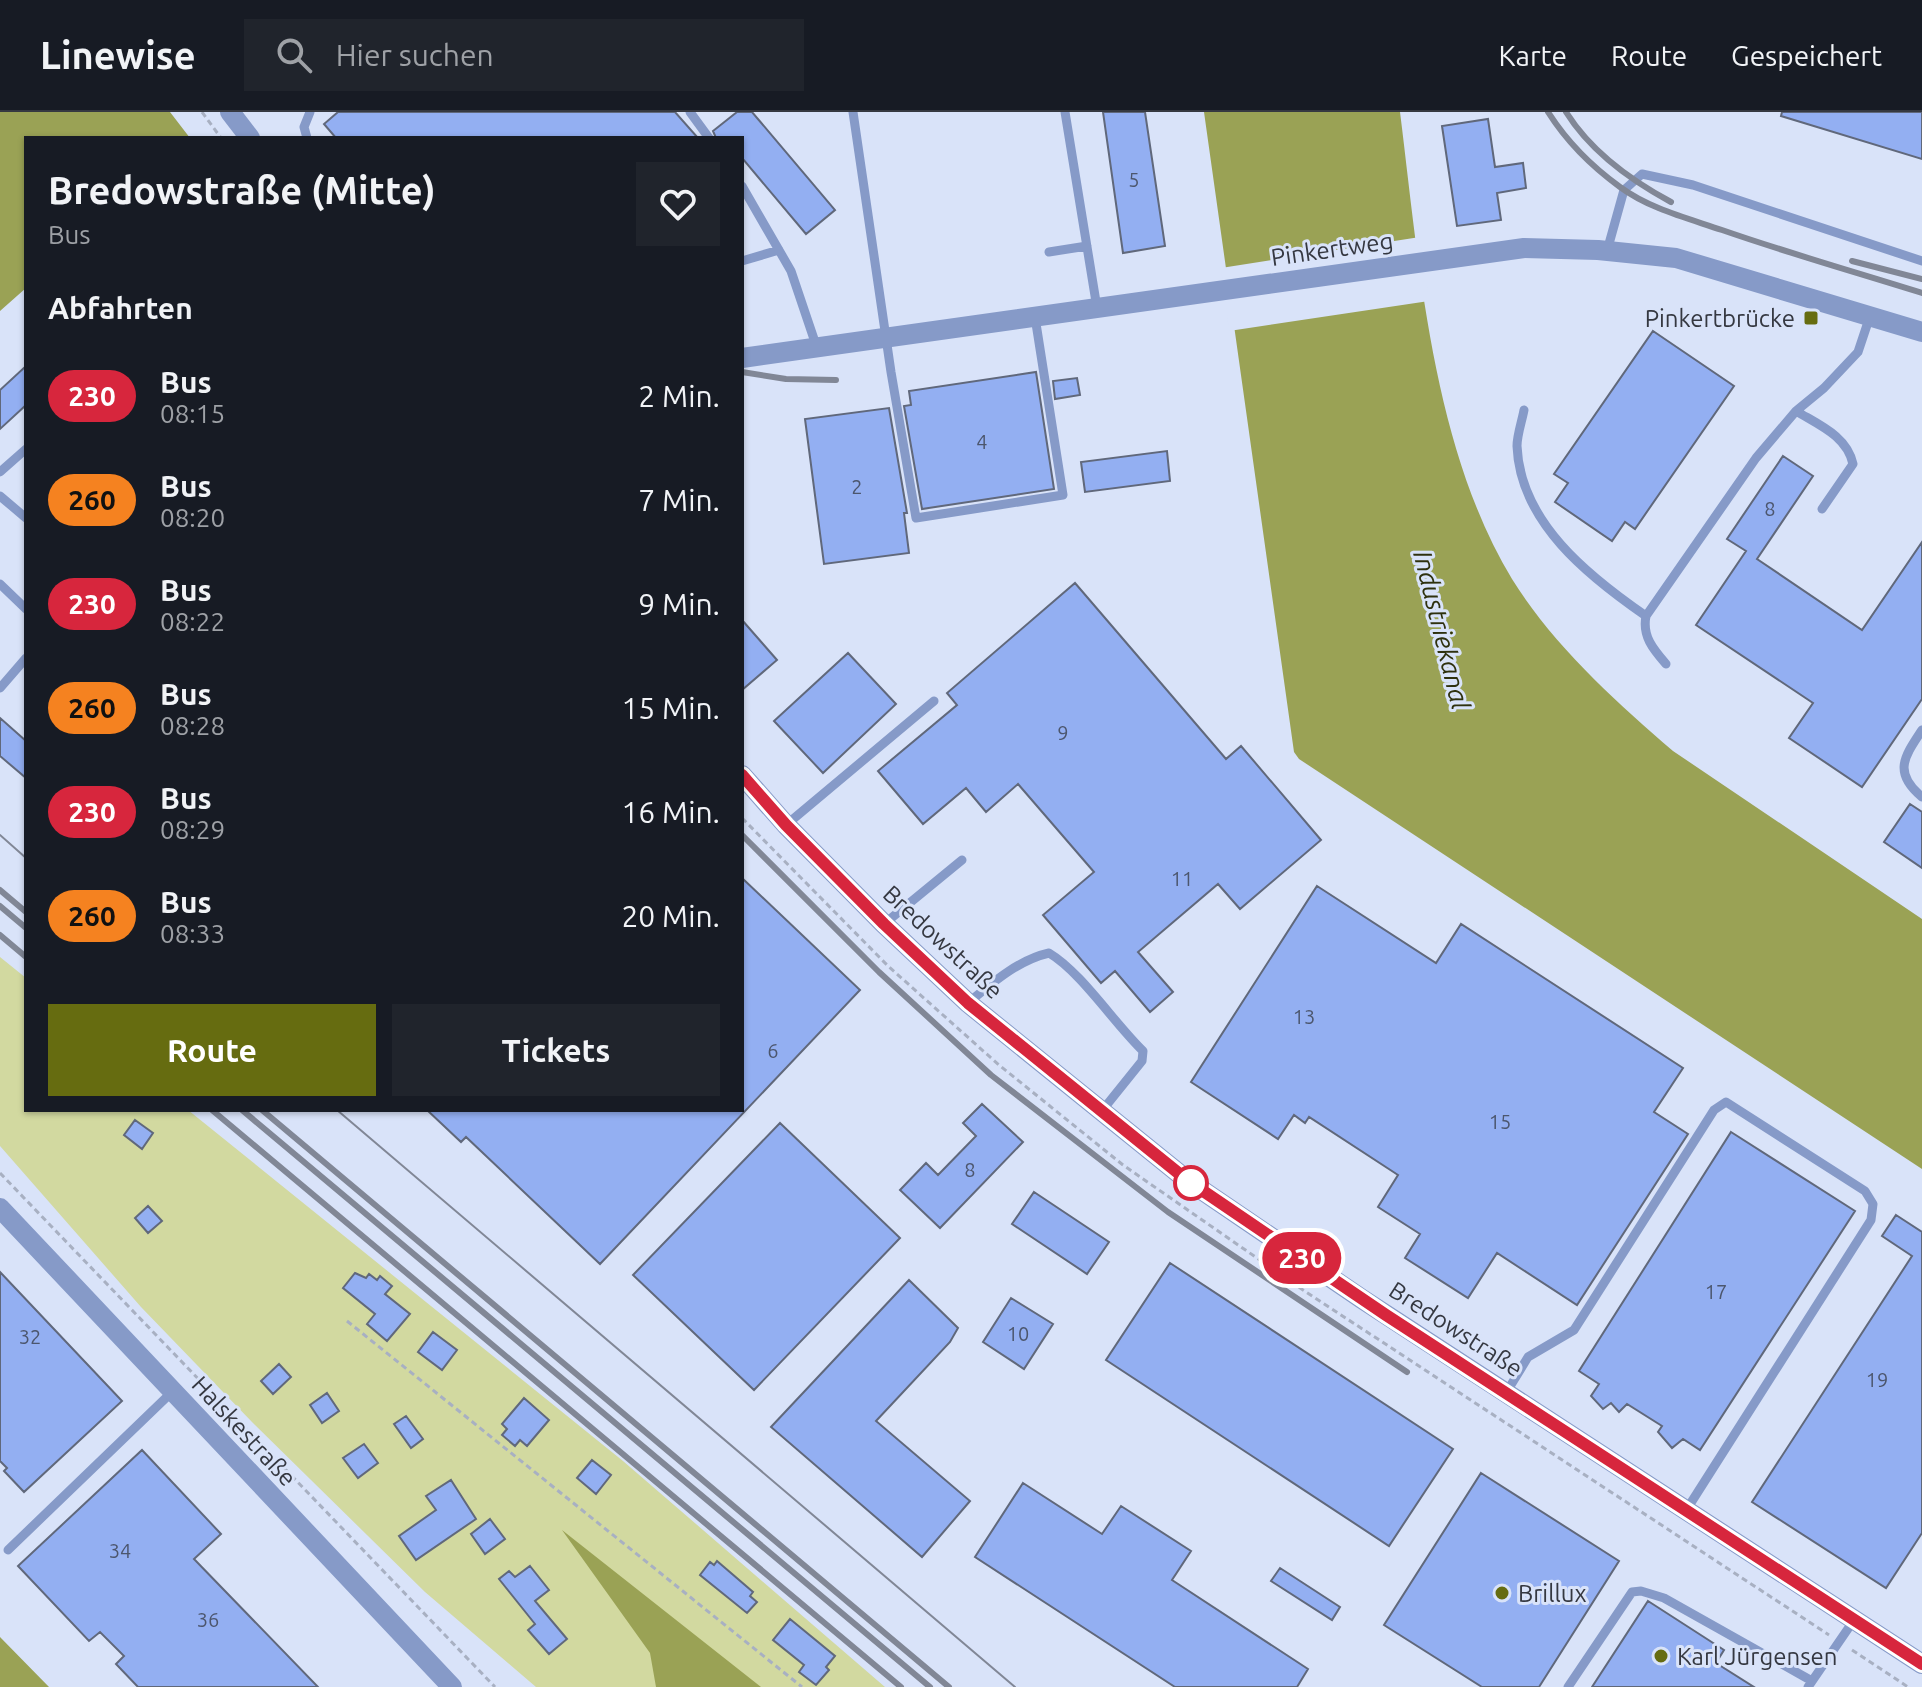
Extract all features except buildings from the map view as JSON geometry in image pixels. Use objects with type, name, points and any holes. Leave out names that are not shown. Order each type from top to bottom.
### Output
[{"type":"street","points":[[230,112],[247,134]]},
{"type":"street","name":"Pinkertweg","points":[[744,358],[1524,248],[1607,251],[1689,261],[1922,332]]},
{"type":"street","name":"Bredowstraße","points":[[744,777],[786,825],[884,924],[968,1003],[1187,1180],[1506,1393],[1922,1664]]},
{"type":"street","name":"Halskestraße","points":[[0,1208],[452,1687]]},
{"type":"lane","points":[[306,136],[304,127],[310,112]]},
{"type":"lane","points":[[690,112],[708,136]]},
{"type":"lane","points":[[853,112],[916,518],[1063,495],[1035,317]]},
{"type":"lane","points":[[1065,112],[1097,308]]},
{"type":"lane","points":[[1607,251],[1624,190],[1642,174],[1693,185],[1922,261]]},
{"type":"lane","points":[[744,189],[791,271],[817,348]]},
{"type":"lane","points":[[1049,252],[1087,246]]},
{"type":"lane","points":[[744,260],[779,250]]},
{"type":"lane","points":[[1666,664],[1650,645],[1644,627],[1646,616],[1756,458],[1796,411],[1824,388],[1858,352],[1870,316]]},
{"type":"lane","points":[[1524,410],[1517,444],[1526,492],[1544,524],[1570,554],[1613,593],[1646,616]]},
{"type":"lane","points":[[1796,411],[1837,436],[1850,452],[1853,464],[1822,509]]},
{"type":"lane","points":[[0,472],[24,451]]},
{"type":"lane","points":[[0,496],[24,516]]},
{"type":"lane","points":[[0,584],[24,607]]},
{"type":"lane","points":[[0,688],[24,660]]},
{"type":"lane","points":[[786,825],[934,701]]},
{"type":"lane","points":[[1922,730],[1904,757],[1905,776],[1922,797]]},
{"type":"lane","points":[[884,924],[962,860]]},
{"type":"lane","points":[[968,1003],[998,978],[1039,955],[1049,953],[1063,962],[1143,1051],[1142,1061],[1101,1112]]},
{"type":"lane","points":[[1506,1393],[1528,1357],[1574,1330],[1714,1110],[1726,1102],[1754,1117],[1865,1191],[1873,1204],[1871,1220],[1687,1509]]},
{"type":"lane","points":[[8,1550],[172,1392]]},
{"type":"lane","points":[[1568,1687],[1632,1592],[1641,1591],[1664,1598],[1810,1684],[1854,1620]]},
{"type":"path","points":[[202,112],[220,136]]},
{"type":"path","points":[[0,1173],[495,1687]]},
{"type":"path","points":[[347,1321],[802,1687]]},
{"type":"shaded area","points":[[0,957],[24,976],[24,1112],[190,1112],[623,1461],[885,1687],[536,1687],[425,1592],[252,1422],[141,1307],[0,1146]]},
{"type":"water","points":[[0,112],[229,112],[201,136],[24,136],[24,290],[0,311]]},
{"type":"water","name":"Industriekanal","points":[[1204,112],[1400,112],[1423,291],[1446,413],[1463,472],[1485,527],[1512,579],[1566,649],[1607,692],[1673,751],[1922,919],[1922,1169],[1299,759],[1294,752]]},
{"type":"water","points":[[562,1530],[761,1687],[656,1687],[650,1653]]},
{"type":"water","points":[[0,1637],[49,1687],[0,1687]]},
{"type":"pier","points":[[170,112],[233,112],[207,136],[188,136]]},
{"type":"pier","points":[[1420,237],[1429,301],[1229,331],[1221,268]]},
{"type":"tram line","points":[[0,835],[24,856]]},
{"type":"tram line","points":[[339,1112],[1015,1687]]},
{"type":"railway","points":[[1548,112],[1589,162],[1620,187],[1644,201],[1747,238],[1922,293]]},
{"type":"railway","points":[[1566,112],[1587,140],[1612,164],[1671,202]]},
{"type":"railway","points":[[1852,261],[1922,279]]},
{"type":"railway","points":[[744,372],[786,379],[836,380]]},
{"type":"railway","points":[[744,837],[879,972],[991,1075],[1168,1212],[1407,1372]]},
{"type":"railway","points":[[0,890],[24,910]]},
{"type":"railway","points":[[0,906],[24,926]]},
{"type":"railway","points":[[0,935],[24,955]]},
{"type":"railway","points":[[214,1112],[901,1687]]},
{"type":"railway","points":[[244,1112],[930,1687]]},
{"type":"railway","points":[[264,1112],[949,1687]]},
{"type":"bus line","name":"230","points":[[744,777],[786,825],[884,924],[968,1003],[1187,1180],[1386,1315],[1922,1664]]},
{"type":"place","name":"Pinkertbrücke","points":[[1811,318]]},
{"type":"place","name":"Brillux","points":[[1502,1593]]},
{"type":"place","name":"Karl Jürgensen","points":[[1661,1656]]}]
